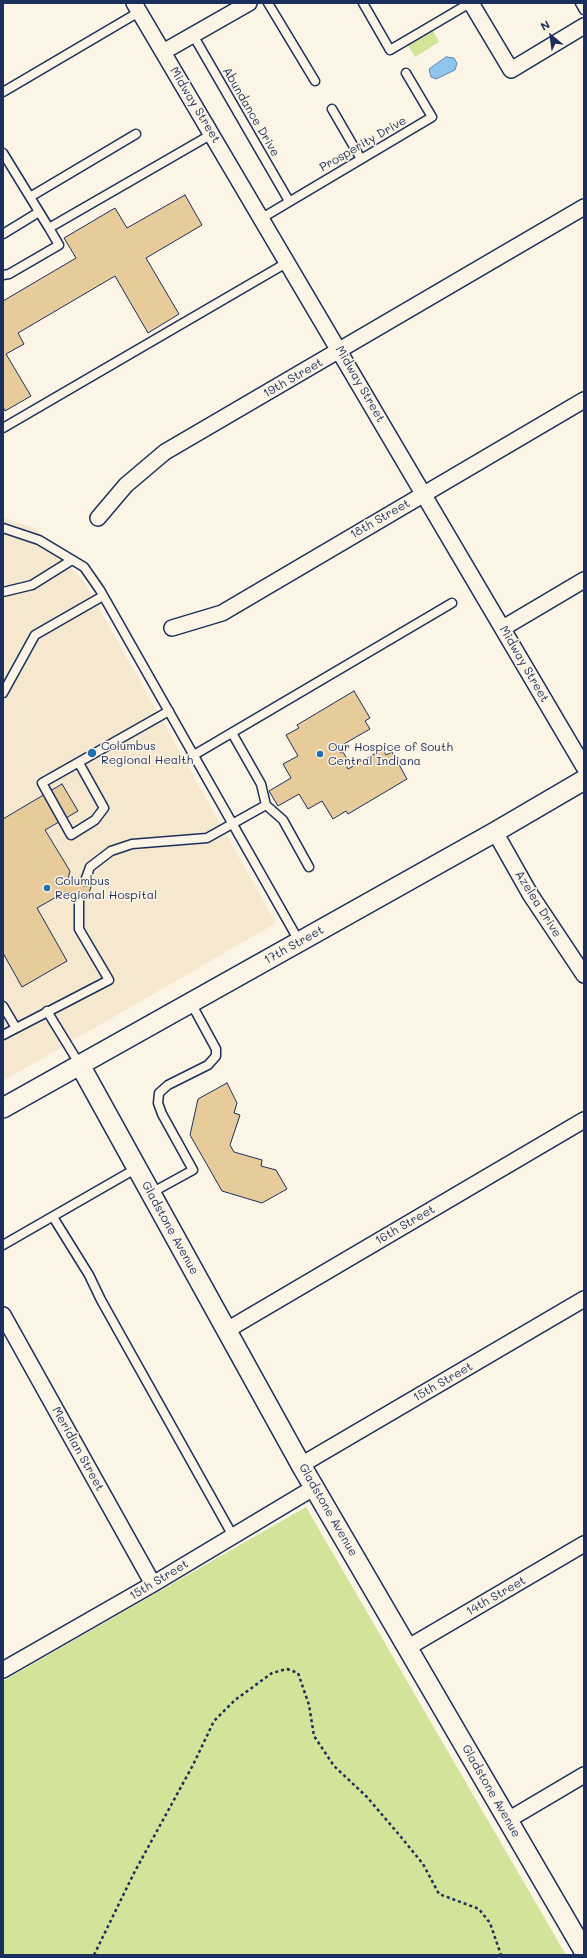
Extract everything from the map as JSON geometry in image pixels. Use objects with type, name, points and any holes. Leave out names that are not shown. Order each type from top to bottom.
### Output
[{"type":"street","points":[[163,52],[249,3]]},
{"type":"street","points":[[470,3],[511,70],[584,26]]},
{"type":"street","name":"Midway Street","points":[[137,7],[584,766]]},
{"type":"street","name":"19th Street","points":[[98,518],[126,485],[165,452],[584,207]]},
{"type":"street","name":"18th Street","points":[[172,628],[222,613],[584,400]]},
{"type":"street","points":[[503,628],[584,580]]},
{"type":"street","name":"17th Street","points":[[3,1108],[495,832],[584,780]]},
{"type":"street","name":"Azelea Drive","points":[[495,832],[530,894],[584,975]]},
{"type":"street","name":"Gladstone Avenue","points":[[80,1065],[301,1465],[584,1952]]},
{"type":"street","name":"16th Street","points":[[227,1330],[584,1120]]},
{"type":"street","name":"15th Street","points":[[301,1465],[584,1299]]},
{"type":"street","name":"Meridian Street","points":[[3,1315],[153,1584]]},
{"type":"street","name":"15th Street","points":[[3,1670],[153,1584],[314,1487]]},
{"type":"street","name":"14th Street","points":[[407,1648],[584,1544]]},
{"type":"street","points":[[508,1820],[584,1775]]},
{"type":"lane","points":[[268,3],[315,81]]},
{"type":"lane","points":[[363,3],[390,50],[470,3]]},
{"type":"lane","points":[[580,3],[584,10]]},
{"type":"lane","points":[[3,92],[137,7]]},
{"type":"lane","name":"Abundance Drive","points":[[193,35],[289,201]]},
{"type":"lane","name":"Prosperity Drive","points":[[262,218],[432,117],[406,73]]},
{"type":"lane","points":[[332,109],[361,159]]},
{"type":"lane","points":[[30,197],[136,134]]},
{"type":"lane","points":[[49,228],[212,134]]},
{"type":"lane","points":[[3,153],[59,244],[9,274],[3,275]]},
{"type":"lane","points":[[3,234],[39,212]]},
{"type":"lane","points":[[3,428],[288,262]]},
{"type":"lane","points":[[3,528],[39,540],[84,567],[103,596],[299,941]]},
{"type":"lane","points":[[3,592],[32,585],[72,560]]},
{"type":"lane","points":[[3,692],[36,635],[103,596]]},
{"type":"lane","points":[[194,755],[452,603]]},
{"type":"lane","points":[[78,762],[104,808],[96,820],[71,835],[42,783],[78,762],[169,711]]},
{"type":"lane","points":[[232,733],[261,784],[266,805],[283,820],[309,867]]},
{"type":"lane","points":[[85,880],[90,867],[111,851],[132,844],[207,838],[266,805]]},
{"type":"lane","points":[[3,1036],[47,1011],[109,980],[79,929],[79,898]]},
{"type":"lane","points":[[151,1193],[193,1170],[162,1114],[158,1103],[159,1093],[168,1084],[208,1065],[216,1056],[216,1048],[190,1002]]},
{"type":"lane","points":[[3,1006],[16,1028]]},
{"type":"lane","points":[[47,1011],[80,1065]]},
{"type":"lane","points":[[3,1245],[137,1168]]},
{"type":"lane","points":[[53,1217],[89,1275],[101,1300],[233,1536]]},
{"type":"path","points":[[94,1955],[134,1873],[193,1765],[214,1721],[235,1700],[272,1673],[287,1669],[298,1673],[309,1705],[314,1736],[334,1766],[367,1796],[402,1837],[423,1864],[439,1894],[479,1909],[490,1922],[501,1955]]},
{"type":"shaded area","name":"Columbus Regional Health","points":[[3,518],[35,528],[85,583],[276,923],[3,1081]]},
{"type":"green space","points":[[432,29],[439,42],[415,57],[407,44]]},
{"type":"green space","points":[[306,1507],[566,1955],[3,1955],[3,1681]]},
{"type":"water","points":[[446,57],[454,58],[457,63],[455,70],[436,79],[431,77],[429,69]]},
{"type":"building","points":[[185,195],[202,225],[146,258],[179,314],[148,333],[115,276],[18,333],[24,344],[6,354],[31,396],[5,411],[3,407],[3,301],[76,258],[64,238],[115,208],[127,228]]},
{"type":"building","name":"Our Hospice of South Central Indiana","points":[[354,691],[370,718],[365,721],[370,729],[337,748],[340,753],[343,752],[349,763],[346,765],[348,769],[383,749],[386,755],[392,752],[407,779],[348,814],[346,811],[333,819],[322,801],[308,809],[299,794],[278,806],[269,791],[291,778],[283,764],[298,756],[286,735],[299,728],[297,725]]},
{"type":"building","name":"Columbus Regional Hospital","points":[[62,784],[78,811],[45,830],[70,871],[68,879],[92,883],[88,897],[65,892],[37,908],[67,961],[22,987],[3,953],[3,819]]},
{"type":"building","points":[[227,1083],[237,1103],[234,1113],[240,1115],[230,1145],[234,1152],[262,1160],[261,1166],[276,1170],[287,1189],[262,1203],[222,1191],[190,1135],[198,1099]]},
{"type":"place","name":"Columbus Regional Health","points":[[92,753]]},
{"type":"place","name":"Our Hospice of South Central Indiana","points":[[320,754]]},
{"type":"place","name":"Columbus Regional Hospital","points":[[47,888]]}]
